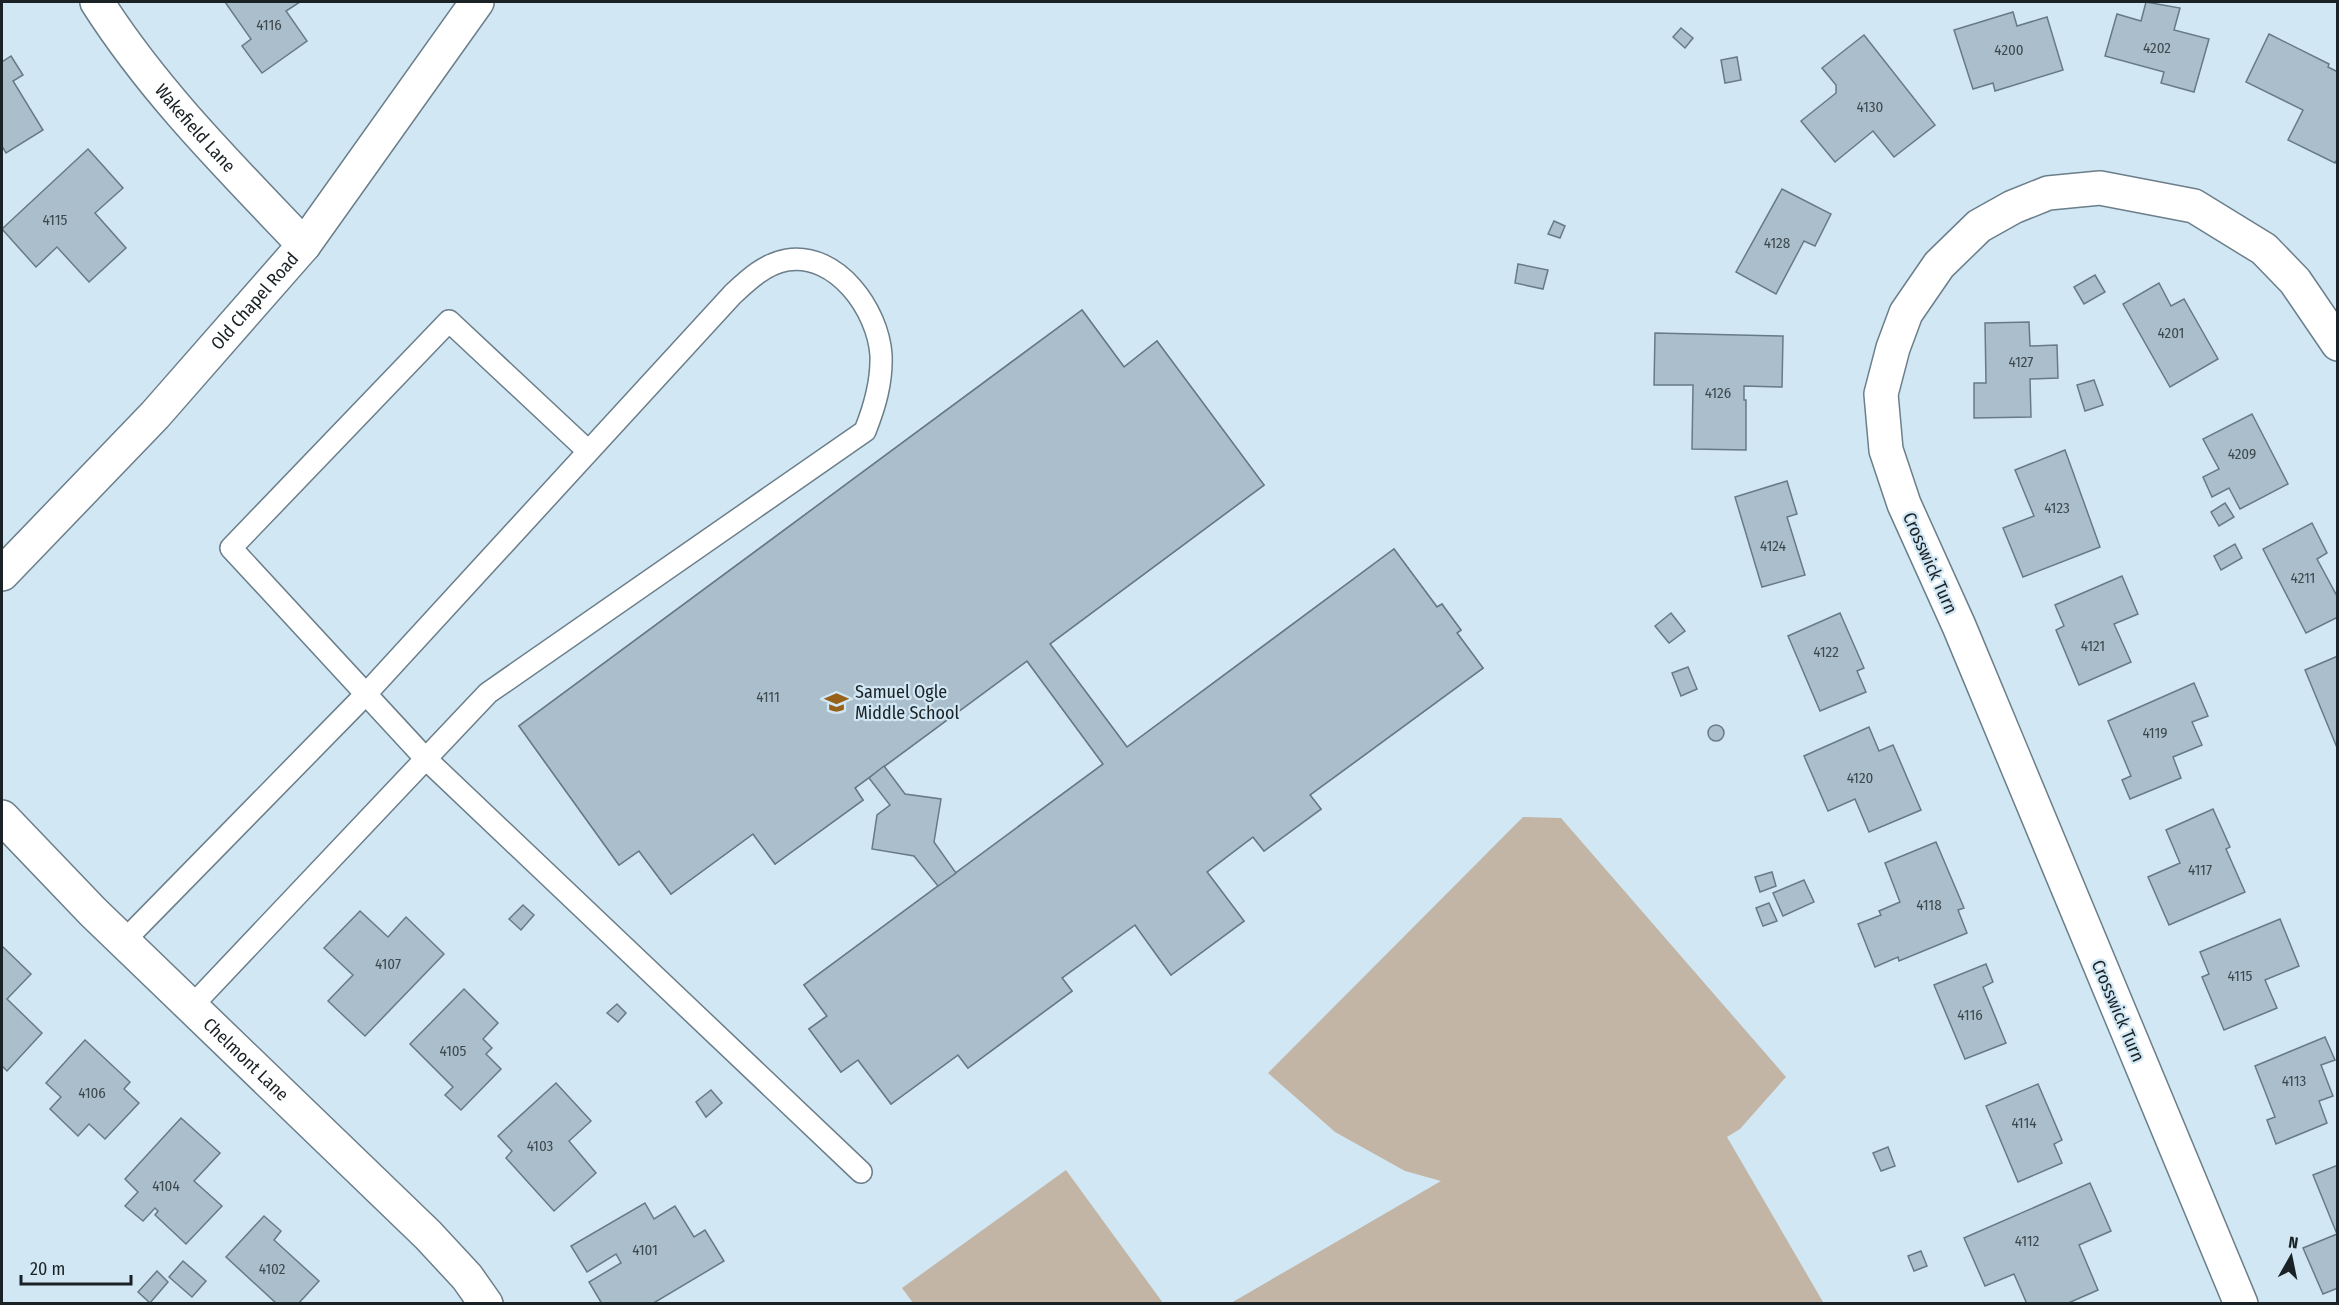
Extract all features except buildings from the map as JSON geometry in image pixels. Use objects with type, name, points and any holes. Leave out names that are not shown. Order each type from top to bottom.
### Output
[{"type":"street","name":"Wakefield Lane","points":[[98,2],[120,38],[182,117],[304,245]]},
{"type":"street","name":"Old Chapel Road","points":[[2,574],[155,415],[304,245],[477,2]]},
{"type":"street","name":"Crosswick Turn","points":[[2241,1304],[1959,626],[1904,504],[1886,450],[1881,394],[1893,348],[1906,314],[1938,265],[1979,226],[2013,207],[2048,193],[2100,188],[2194,206],[2264,249],[2295,281],[2337,344]]},
{"type":"street","name":"Chelmont Lane","points":[[2,817],[190,1008],[428,1235],[467,1277],[486,1304]]},
{"type":"lane","points":[[123,942],[366,694],[733,294],[756,272],[787,260],[806,261],[837,272],[866,307],[874,323],[881,353],[880,378],[875,406],[865,430],[488,693],[190,1008]]},
{"type":"lane","points":[[588,451],[449,321],[231,548],[425,758],[861,1172]]},
{"type":"shaded area","points":[[1523,817],[1561,818],[1786,1077],[1740,1129],[1727,1137],[1823,1302],[1231,1303],[1441,1181],[1405,1171],[1335,1132],[1268,1073]]},
{"type":"shaded area","points":[[1066,1170],[1163,1303],[913,1303],[902,1288]]},
{"type":"place","name":"Samuel Ogle Middle School","points":[[837,702]]}]
